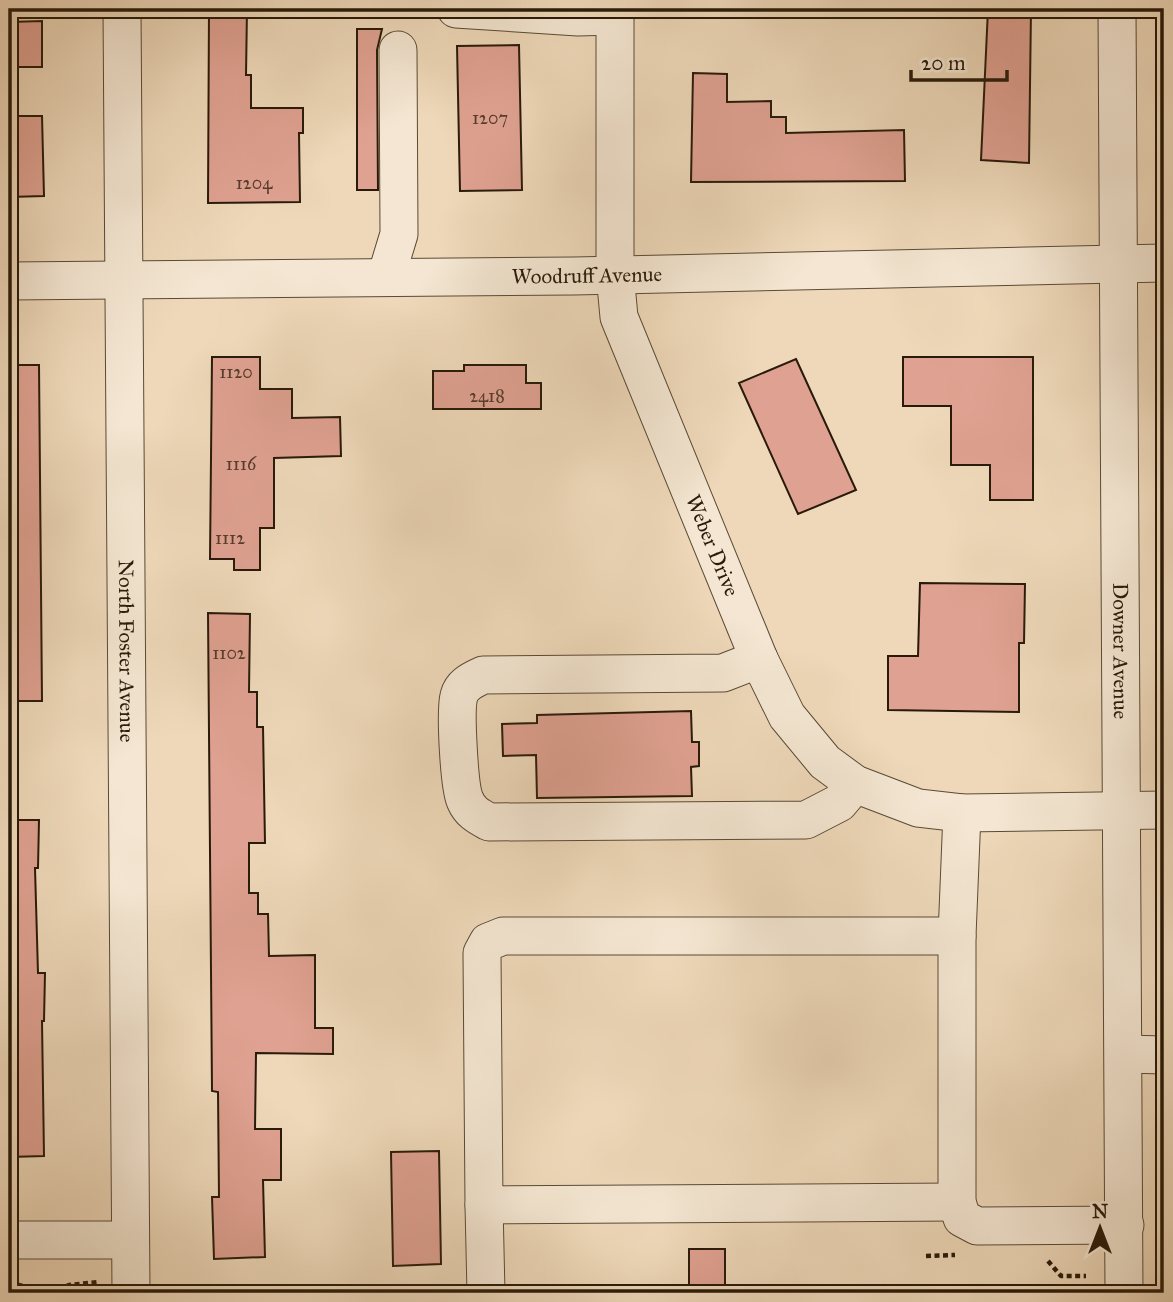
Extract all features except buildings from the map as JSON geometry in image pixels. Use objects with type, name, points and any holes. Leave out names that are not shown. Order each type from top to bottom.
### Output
[{"type":"street","name":"North Foster Avenue","points":[[122,9],[131,1287]]},
{"type":"street","points":[[456,9],[578,17],[615,13]]},
{"type":"street","name":"Downer Avenue","points":[[1117,9],[1125,1054],[1124,1293]]},
{"type":"street","name":"Weber Drive","points":[[615,13],[615,274],[620,317],[759,659],[787,716],[825,762],[855,783],[918,808],[962,813],[1164,810]]},
{"type":"street","points":[[386,277],[398,234],[398,50]]},
{"type":"street","name":"Woodruff Avenue","points":[[9,281],[615,274],[1164,263]]},
{"type":"street","points":[[759,659],[723,673],[483,675],[467,683],[459,696],[460,780],[465,800],[474,814],[489,822],[806,820],[839,803],[855,783]]},
{"type":"street","points":[[962,813],[957,936],[957,1202],[962,1218],[977,1226],[1125,1225]]},
{"type":"street","points":[[486,1293],[482,953],[488,942],[503,936],[957,936]]},
{"type":"street","points":[[1125,1054],[1164,1055]]},
{"type":"street","points":[[484,1205],[957,1202]]},
{"type":"street","points":[[9,1240],[130,1240]]},
{"type":"path","points":[[9,1283],[53,1292],[77,1283],[131,1287]]}]
